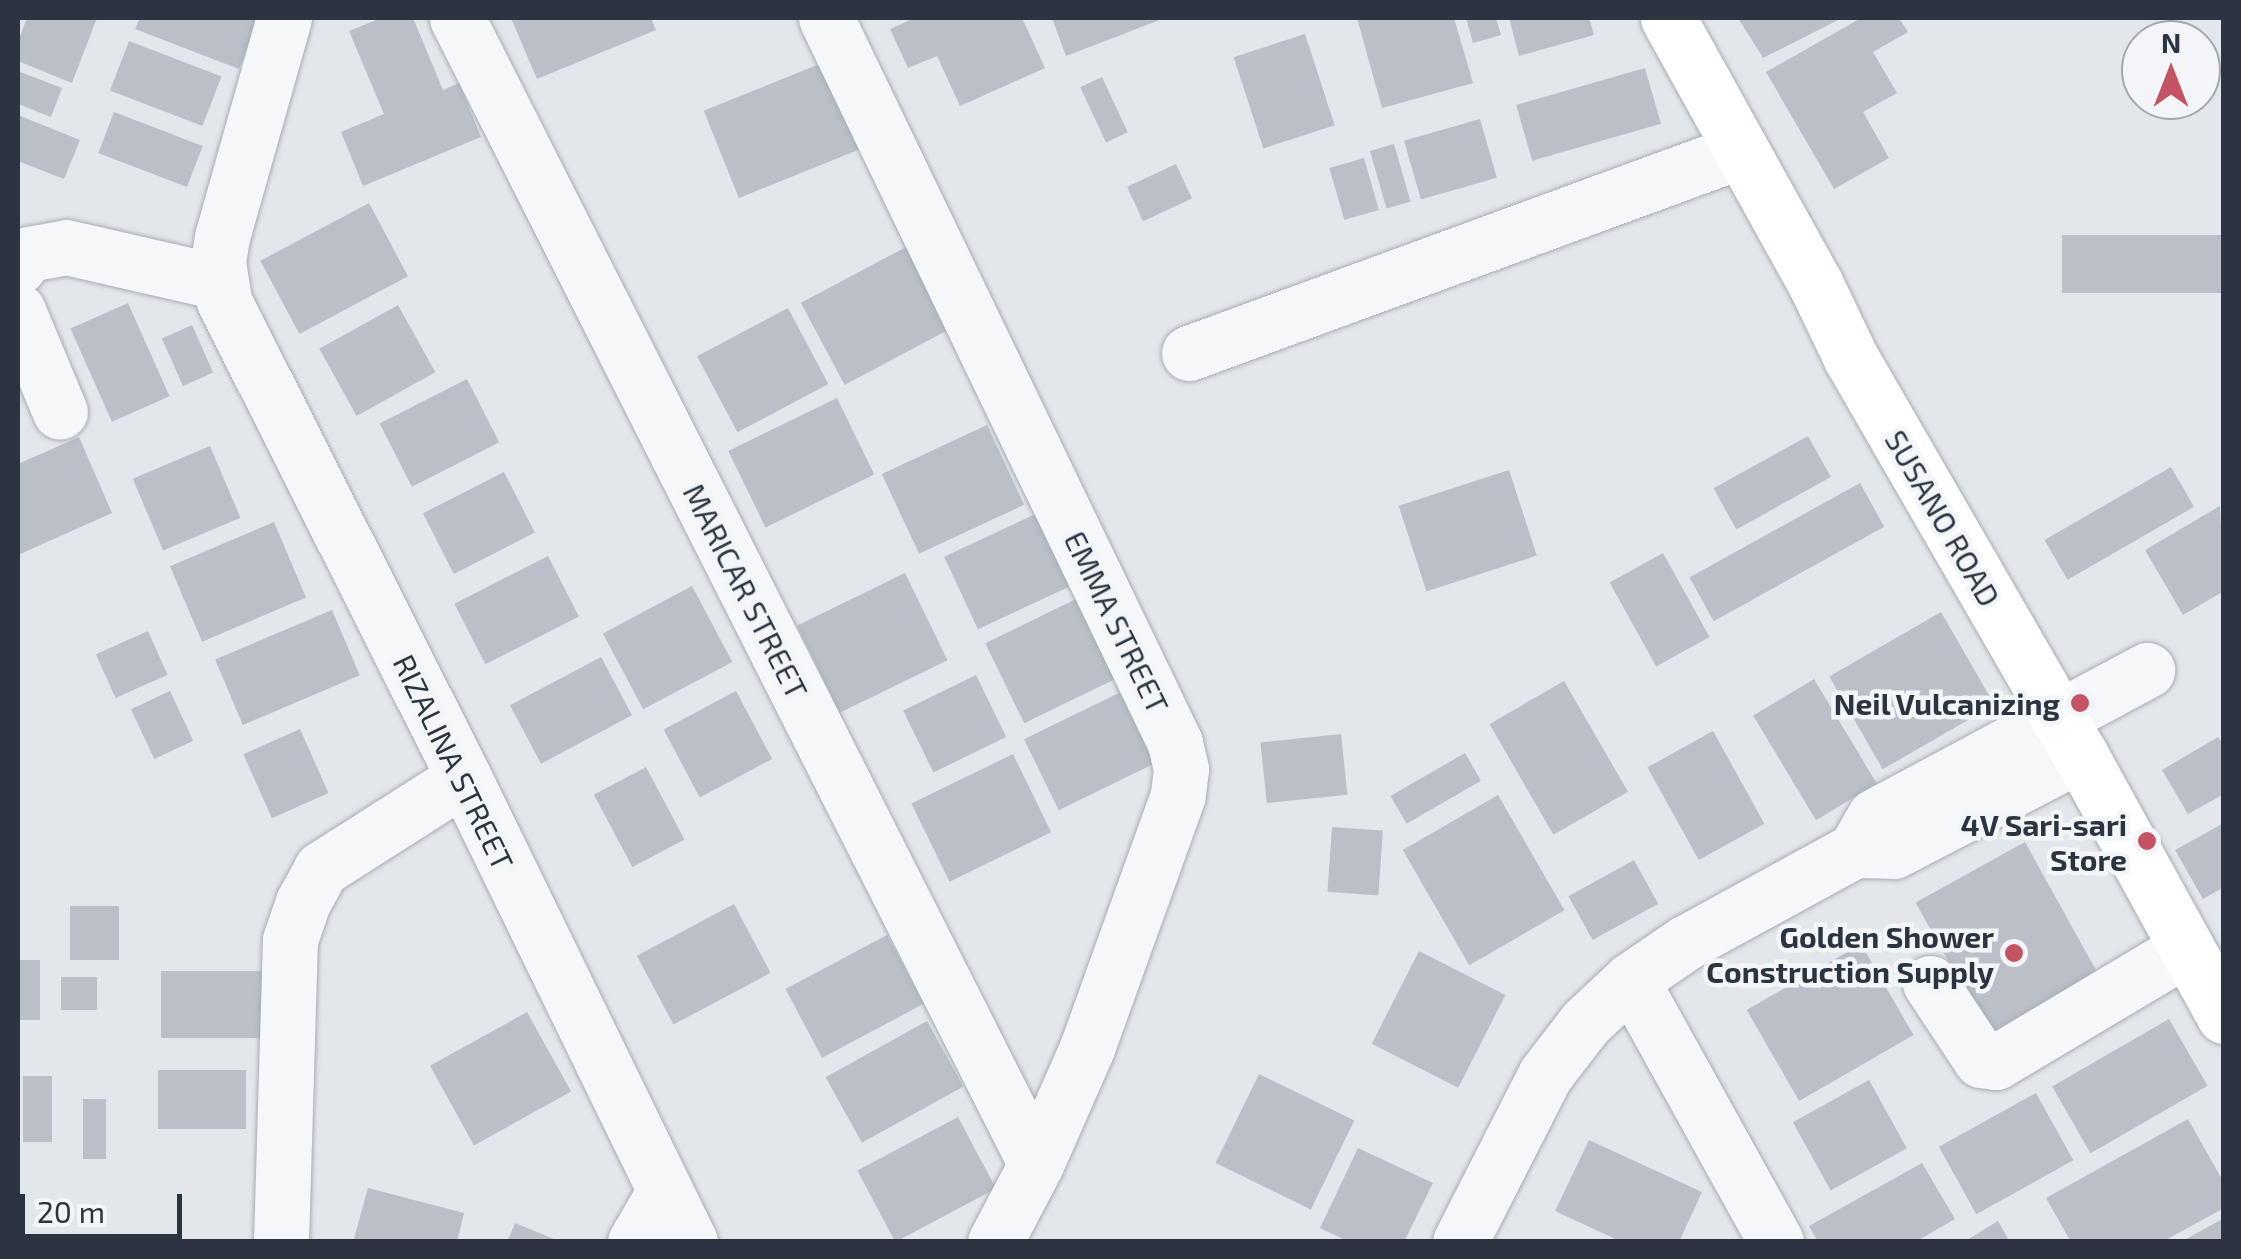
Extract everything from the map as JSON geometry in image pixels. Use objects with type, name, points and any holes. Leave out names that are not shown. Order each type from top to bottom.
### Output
[{"type":"main road","name":"SUSANO ROAD","points":[[1668,18],[1815,283],[1851,358],[2224,1016]]},
{"type":"street","points":[[18,266],[28,254],[66,247],[219,282],[222,237],[284,18]]},
{"type":"street","name":"MARICAR STREET","points":[[457,18],[1036,1164]]},
{"type":"street","name":"EMMA STREET","points":[[826,18],[1175,743],[1182,769],[1178,794],[1087,1048],[1036,1164],[995,1242]]},
{"type":"street","points":[[1190,352],[1740,152]]},
{"type":"street","name":"RIZALINA STREET","points":[[219,282],[232,323],[464,778],[690,1242]]},
{"type":"street","points":[[18,311],[60,412]]},
{"type":"street","points":[[1460,1242],[1545,1075],[1585,1023],[1631,980],[1684,944],[1855,850],[1894,852],[2068,735],[2147,670]]},
{"type":"street","points":[[281,1242],[290,940],[303,902],[321,868],[464,778]]},
{"type":"street","points":[[1930,983],[1981,1060],[1996,1062],[2187,948]]},
{"type":"street","points":[[1631,980],[1776,1242]]},
{"type":"street","points":[[635,1242],[664,1192]]},
{"type":"building","points":[[27,18],[97,18],[72,83],[18,61],[18,41]]},
{"type":"building","points":[[140,18],[259,18],[239,69],[135,29]]},
{"type":"building","points":[[381,18],[413,18],[443,90],[459,83],[481,137],[363,186],[341,132],[384,114],[349,31]]},
{"type":"building","points":[[511,18],[651,18],[656,30],[537,79]]},
{"type":"building","points":[[915,18],[1022,18],[1045,68],[960,106],[937,56],[908,68],[890,29]]},
{"type":"building","points":[[1052,18],[1165,18],[1066,56]]},
{"type":"building","points":[[1357,18],[1454,18],[1473,83],[1382,108]]},
{"type":"building","points":[[1466,18],[1496,18],[1501,35],[1473,43]]},
{"type":"building","points":[[1509,18],[1589,18],[1594,35],[1519,56]]},
{"type":"building","points":[[1738,18],[1842,18],[1763,58]]},
{"type":"building","points":[[1861,18],[1899,18],[1908,32],[1873,52],[1897,93],[1863,112],[1889,158],[1834,189],[1766,72]]},
{"type":"building","points":[[1305,34],[1335,125],[1263,148],[1234,57]]},
{"type":"building","points":[[129,41],[221,76],[202,126],[110,90]]},
{"type":"building","points":[[827,61],[862,148],[739,198],[704,111]]},
{"type":"building","points":[[1645,68],[1661,124],[1532,161],[1516,105]]},
{"type":"building","points":[[18,71],[62,88],[51,117],[18,104]]},
{"type":"building","points":[[1102,77],[1128,132],[1106,142],[1080,87]]},
{"type":"building","points":[[114,112],[203,146],[187,187],[98,153]]},
{"type":"building","points":[[18,115],[80,140],[64,179],[18,161]]},
{"type":"building","points":[[1480,119],[1497,178],[1421,199],[1404,141]]},
{"type":"building","points":[[1394,144],[1411,202],[1387,209],[1370,151]]},
{"type":"building","points":[[1364,158],[1379,210],[1344,220],[1329,168]]},
{"type":"building","points":[[1176,164],[1192,198],[1143,221],[1127,187]]},
{"type":"building","points":[[369,203],[408,276],[299,334],[260,261]]},
{"type":"building","points":[[2062,235],[2224,235],[2224,293],[2062,293]]},
{"type":"building","points":[[906,247],[950,329],[845,385],[801,303]]},
{"type":"building","points":[[128,303],[169,396],[112,422],[70,329]]},
{"type":"building","points":[[398,305],[435,372],[357,416],[319,349]]},
{"type":"building","points":[[788,308],[828,384],[737,432],[697,356]]},
{"type":"building","points":[[192,325],[213,373],[183,386],[162,338]]},
{"type":"building","points":[[467,379],[499,442],[412,487],[380,423]]},
{"type":"building","points":[[837,398],[874,474],[766,527],[728,451]]},
{"type":"building","points":[[987,425],[1024,505],[919,554],[882,474]]},
{"type":"building","points":[[1808,436],[1831,477],[1736,529],[1714,488]]},
{"type":"building","points":[[79,437],[112,513],[18,555],[18,464]]},
{"type":"building","points":[[210,446],[240,518],[163,551],[133,479]]},
{"type":"building","points":[[2171,467],[2194,507],[2068,580],[2045,540]]},
{"type":"building","points":[[1509,470],[1537,556],[1426,591],[1399,506]]},
{"type":"building","points":[[504,472],[535,533],[454,574],[423,513]]},
{"type":"building","points":[[1860,483],[1884,527],[1714,621],[1689,578]]},
{"type":"building","points":[[2220,506],[2224,591],[2183,615],[2145,550]]},
{"type":"building","points":[[1042,511],[1076,584],[978,629],[944,557]]},
{"type":"building","points":[[274,522],[306,597],[202,642],[170,566]]},
{"type":"building","points":[[1663,553],[1710,637],[1656,667],[1610,583]]},
{"type":"building","points":[[548,556],[579,617],[485,664],[454,604]]},
{"type":"building","points":[[905,573],[948,660],[840,713],[797,626]]},
{"type":"building","points":[[692,586],[732,662],[643,709],[603,633]]},
{"type":"building","points":[[1076,599],[1115,679],[1024,723],[985,643]]},
{"type":"building","points":[[332,610],[360,675],[243,725],[215,660]]},
{"type":"building","points":[[1941,612],[1994,705],[1883,769],[1829,677]]},
{"type":"building","points":[[148,631],[168,675],[115,698],[96,654]]},
{"type":"building","points":[[601,657],[632,715],[541,764],[510,705]]},
{"type":"building","points":[[976,675],[1006,737],[933,773],[903,711]]},
{"type":"building","points":[[1814,679],[1877,784],[1816,820],[1753,716]]},
{"type":"building","points":[[1564,681],[1628,792],[1554,835],[1490,724]]},
{"type":"building","points":[[1131,687],[1166,758],[1059,810],[1024,739]]},
{"type":"building","points":[[170,691],[193,741],[154,759],[131,709]]},
{"type":"building","points":[[736,691],[772,759],[700,797],[664,729]]},
{"type":"building","points":[[300,729],[328,793],[272,818],[243,754]]},
{"type":"building","points":[[1713,731],[1764,824],[1699,860],[1647,767]]},
{"type":"building","points":[[1341,734],[1347,795],[1267,803],[1260,742]]},
{"type":"building","points":[[2218,737],[2224,746],[2224,794],[2188,814],[2162,770]]},
{"type":"building","points":[[1465,753],[1481,781],[1407,824],[1391,796]]},
{"type":"building","points":[[1013,754],[1051,832],[950,882],[911,804]]},
{"type":"building","points":[[646,767],[684,839],[632,867],[594,795]]},
{"type":"building","points":[[1498,795],[1564,910],[1469,965],[1403,850]]},
{"type":"building","points":[[2224,823],[2224,887],[2203,899],[2175,850]]},
{"type":"building","points":[[1332,827],[1383,831],[1378,895],[1327,892]]},
{"type":"building","points":[[2025,842],[2103,982],[1993,1043],[1916,903]]},
{"type":"building","points":[[1634,860],[1658,904],[1593,940],[1568,896]]},
{"type":"building","points":[[734,904],[771,973],[673,1025],[637,956]]},
{"type":"building","points":[[70,906],[119,906],[119,960],[70,960]]},
{"type":"building","points":[[887,935],[924,1004],[822,1058],[785,989]]},
{"type":"building","points":[[1861,944],[1914,1035],[1799,1101],[1747,1010]]},
{"type":"building","points":[[1419,951],[1505,995],[1458,1088],[1372,1044]]},
{"type":"building","points":[[18,960],[40,960],[40,1020],[18,1020]]},
{"type":"building","points":[[161,971],[263,971],[263,1038],[161,1038]]},
{"type":"building","points":[[61,977],[97,977],[97,1010],[61,1010]]},
{"type":"building","points":[[527,1012],[571,1092],[474,1145],[430,1066]]},
{"type":"building","points":[[2169,1019],[2208,1086],[2091,1153],[2052,1086]]},
{"type":"building","points":[[927,1021],[963,1087],[862,1143],[826,1077]]},
{"type":"building","points":[[158,1070],[246,1070],[246,1129],[158,1129]]},
{"type":"building","points":[[1259,1074],[1354,1120],[1311,1209],[1216,1163]]},
{"type":"building","points":[[23,1076],[52,1076],[52,1142],[23,1142]]},
{"type":"building","points":[[1869,1080],[1907,1148],[1831,1190],[1793,1122]]},
{"type":"building","points":[[2036,1093],[2073,1160],[1976,1214],[1939,1147]]},
{"type":"building","points":[[83,1099],[106,1099],[106,1159],[83,1159]]},
{"type":"building","points":[[958,1117],[996,1189],[895,1242],[857,1171]]},
{"type":"building","points":[[2188,1119],[2224,1183],[2224,1208],[2162,1242],[2071,1242],[2046,1198]]},
{"type":"building","points":[[1589,1140],[1702,1192],[1679,1242],[1622,1242],[1555,1211]]},
{"type":"building","points":[[1358,1148],[1433,1183],[1404,1242],[1349,1242],[1320,1228]]},
{"type":"building","points":[[1922,1163],[1955,1219],[1915,1242],[1818,1242],[1809,1226]]},
{"type":"building","points":[[368,1188],[464,1213],[457,1242],[353,1242]]},
{"type":"building","points":[[2224,1218],[2224,1242],[2181,1242]]},
{"type":"building","points":[[1998,1221],[2010,1242],[1964,1242]]},
{"type":"building","points":[[515,1223],[559,1241],[559,1242],[507,1242]]},
{"type":"place","name":"Neil Vulcanizing","points":[[2080,703]]},
{"type":"place","name":"4V Sari-sari Store","points":[[2147,841]]},
{"type":"place","name":"Golden Shower Construction Supply","points":[[2014,953]]}]
